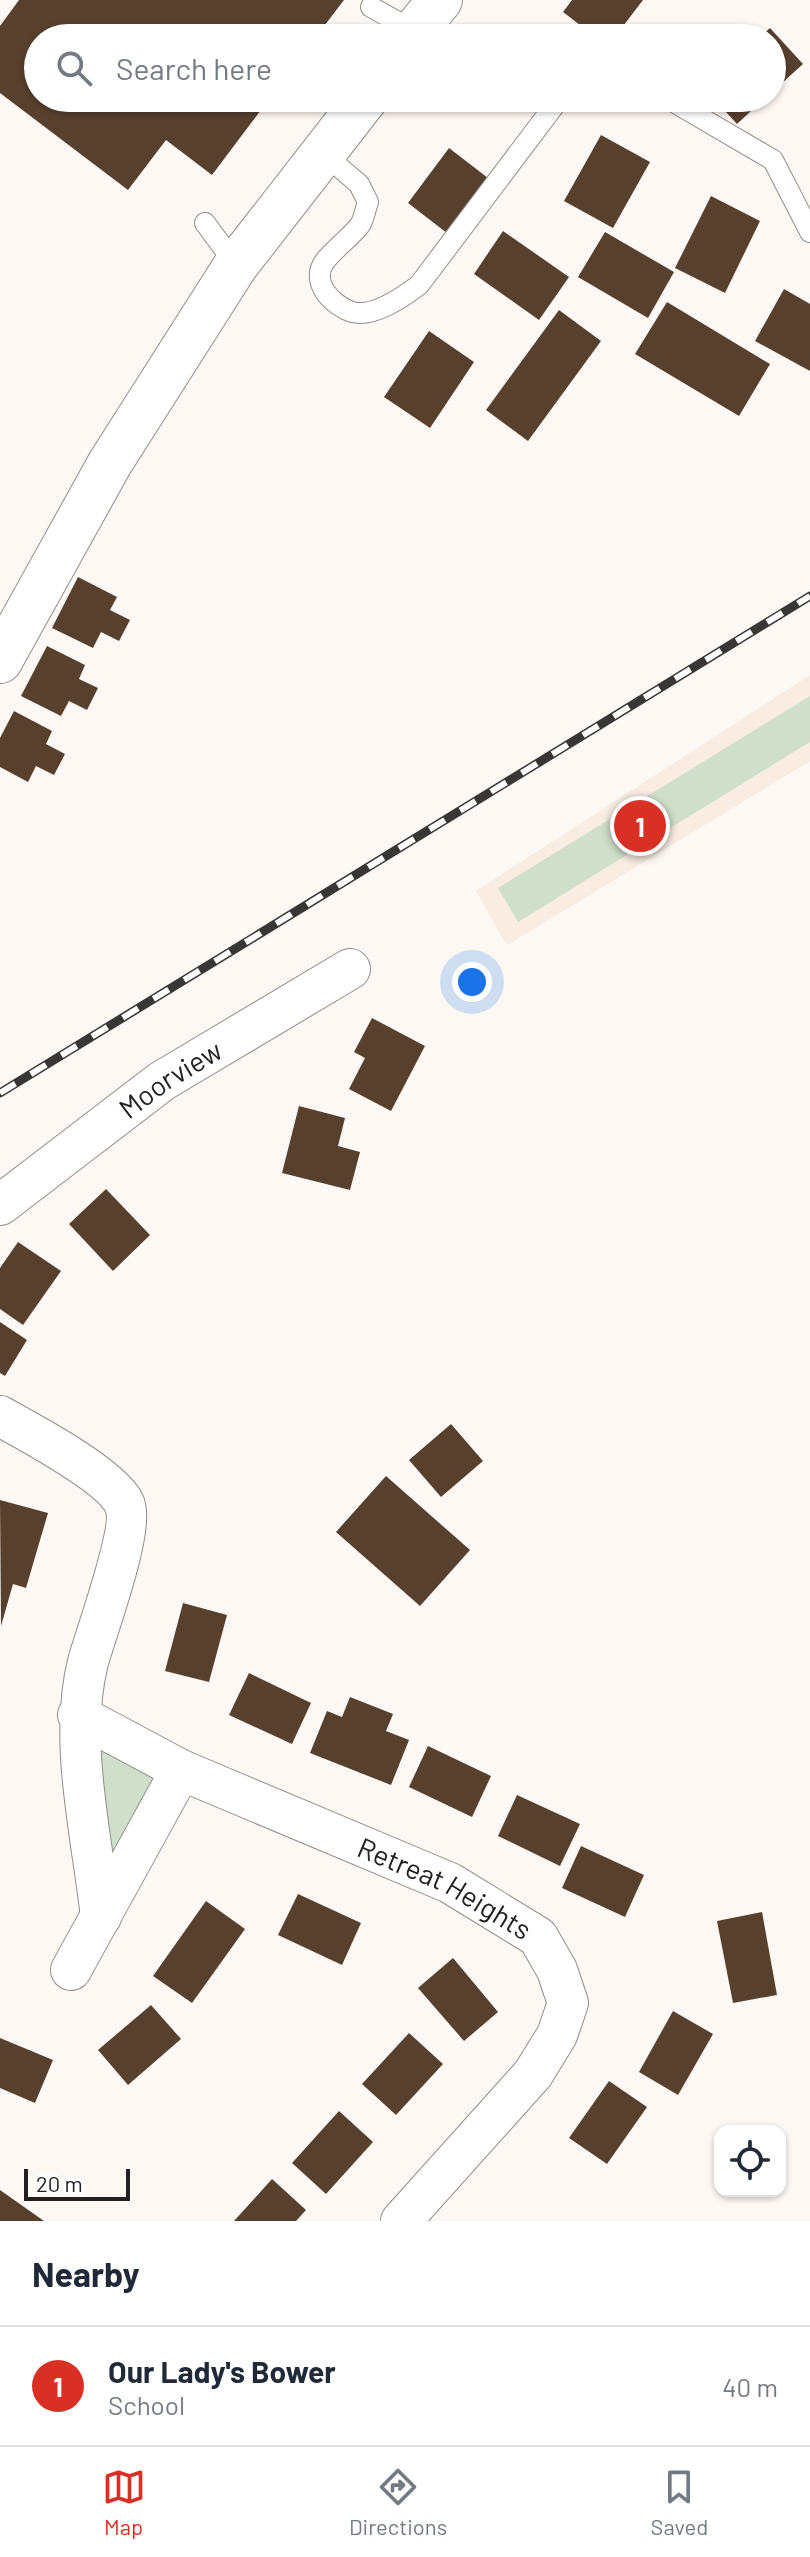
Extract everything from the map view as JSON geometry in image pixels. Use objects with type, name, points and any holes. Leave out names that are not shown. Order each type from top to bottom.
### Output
[{"type":"main road","points":[[0,661],[110,463],[236,265],[356,112]]},
{"type":"street","name":"Moorview","points":[[0,1205],[162,1081],[350,969]]},
{"type":"street","points":[[0,1416],[67,1454],[119,1496],[127,1511],[124,1537],[88,1664],[78,1715],[101,1917]]},
{"type":"street","name":"Retreat Heights","points":[[78,1715],[181,1770],[450,1883],[538,1937],[557,1970],[568,2003],[557,2035],[533,2074],[419,2215]]},
{"type":"street","points":[[71,1970],[181,1770]]},
{"type":"lane","points":[[371,7],[421,23]]},
{"type":"lane","points":[[325,155],[359,184],[368,202],[362,222],[323,263],[321,283],[328,297],[342,308],[360,314],[400,299],[419,285],[549,112]]},
{"type":"lane","points":[[691,112],[773,160],[810,232]]},
{"type":"lane","points":[[205,223],[236,265]]},
{"type":"shaded area","points":[[810,675],[810,761],[507,945],[476,891]]},
{"type":"green space","points":[[810,696],[810,742],[518,922],[498,888]]},
{"type":"green space","points":[[78,1715],[181,1770],[101,1916]]},
{"type":"building","points":[[19,0],[344,0],[326,24],[24,24],[24,111],[0,93],[0,26]]},
{"type":"building","points":[[572,0],[643,0],[625,24],[579,24],[563,12]]},
{"type":"building","points":[[786,45],[803,64],[786,79]]},
{"type":"building","points":[[25,112],[259,112],[212,175],[166,140],[128,190]]},
{"type":"building","points":[[726,112],[750,112],[737,124]]},
{"type":"building","points":[[601,135],[650,162],[613,228],[564,201]]},
{"type":"building","points":[[449,148],[488,178],[447,233],[408,203]]},
{"type":"building","points":[[711,196],[760,221],[725,293],[675,268]]},
{"type":"building","points":[[503,231],[569,277],[539,320],[474,274]]},
{"type":"building","points":[[605,232],[674,272],[648,318],[578,277]]},
{"type":"building","points":[[784,289],[810,304],[810,371],[755,341]]},
{"type":"building","points":[[667,302],[770,364],[739,416],[635,354]]},
{"type":"building","points":[[559,310],[601,341],[528,441],[486,410]]},
{"type":"building","points":[[429,331],[474,362],[430,428],[384,397]]},
{"type":"building","points":[[78,577],[117,597],[110,610],[130,620],[119,641],[101,632],[93,648],[52,628]]},
{"type":"building","points":[[47,646],[85,665],[79,679],[98,688],[87,710],[69,701],[61,716],[21,696]]},
{"type":"building","points":[[14,711],[52,731],[46,744],[65,754],[54,775],[36,766],[28,782],[0,767],[0,738]]},
{"type":"building","points":[[372,1018],[425,1046],[391,1111],[349,1089],[365,1058],[354,1052]]},
{"type":"building","points":[[299,1106],[345,1118],[338,1146],[360,1152],[350,1190],[282,1173]]},
{"type":"building","points":[[106,1189],[150,1235],[113,1271],[69,1224]]},
{"type":"building","points":[[18,1242],[61,1271],[23,1325],[0,1309],[0,1268]]},
{"type":"building","points":[[0,1322],[27,1340],[5,1376],[0,1373]]},
{"type":"building","points":[[451,1424],[483,1461],[441,1497],[409,1460]]},
{"type":"building","points":[[386,1476],[470,1550],[420,1606],[336,1532]]},
{"type":"building","points":[[0,1500],[48,1513],[26,1588],[13,1584],[1,1626]]},
{"type":"building","points":[[183,1603],[227,1615],[209,1682],[165,1671]]},
{"type":"building","points":[[249,1673],[311,1703],[292,1744],[229,1715]]},
{"type":"building","points":[[350,1697],[393,1714],[386,1731],[409,1740],[391,1785],[310,1753],[327,1711],[342,1717]]},
{"type":"building","points":[[428,1746],[491,1776],[472,1817],[409,1787]]},
{"type":"building","points":[[517,1795],[580,1824],[560,1866],[498,1836]]},
{"type":"building","points":[[581,1846],[644,1875],[625,1917],[562,1888]]},
{"type":"building","points":[[298,1894],[361,1923],[342,1965],[278,1935]]},
{"type":"building","points":[[206,1901],[245,1929],[192,2003],[153,1976]]},
{"type":"building","points":[[762,1912],[777,1995],[733,2003],[717,1921]]},
{"type":"building","points":[[453,1958],[498,2012],[464,2041],[418,1988]]},
{"type":"building","points":[[151,2005],[181,2039],[128,2085],[98,2050]]},
{"type":"building","points":[[673,2011],[713,2034],[678,2095],[639,2072]]},
{"type":"building","points":[[409,2033],[443,2064],[396,2115],[362,2084]]},
{"type":"building","points":[[0,2038],[53,2060],[35,2103],[0,2088]]},
{"type":"building","points":[[609,2081],[647,2107],[607,2164],[569,2138]]},
{"type":"building","points":[[339,2111],[373,2142],[326,2194],[292,2163]]},
{"type":"building","points":[[272,2179],[306,2210],[296,2221],[234,2221]]},
{"type":"building","points":[[0,2190],[44,2221],[0,2221]]},
{"type":"railway","points":[[0,1093],[810,596]]},
{"type":"place","name":"Our Lady's Bower","points":[[640,826]]}]
